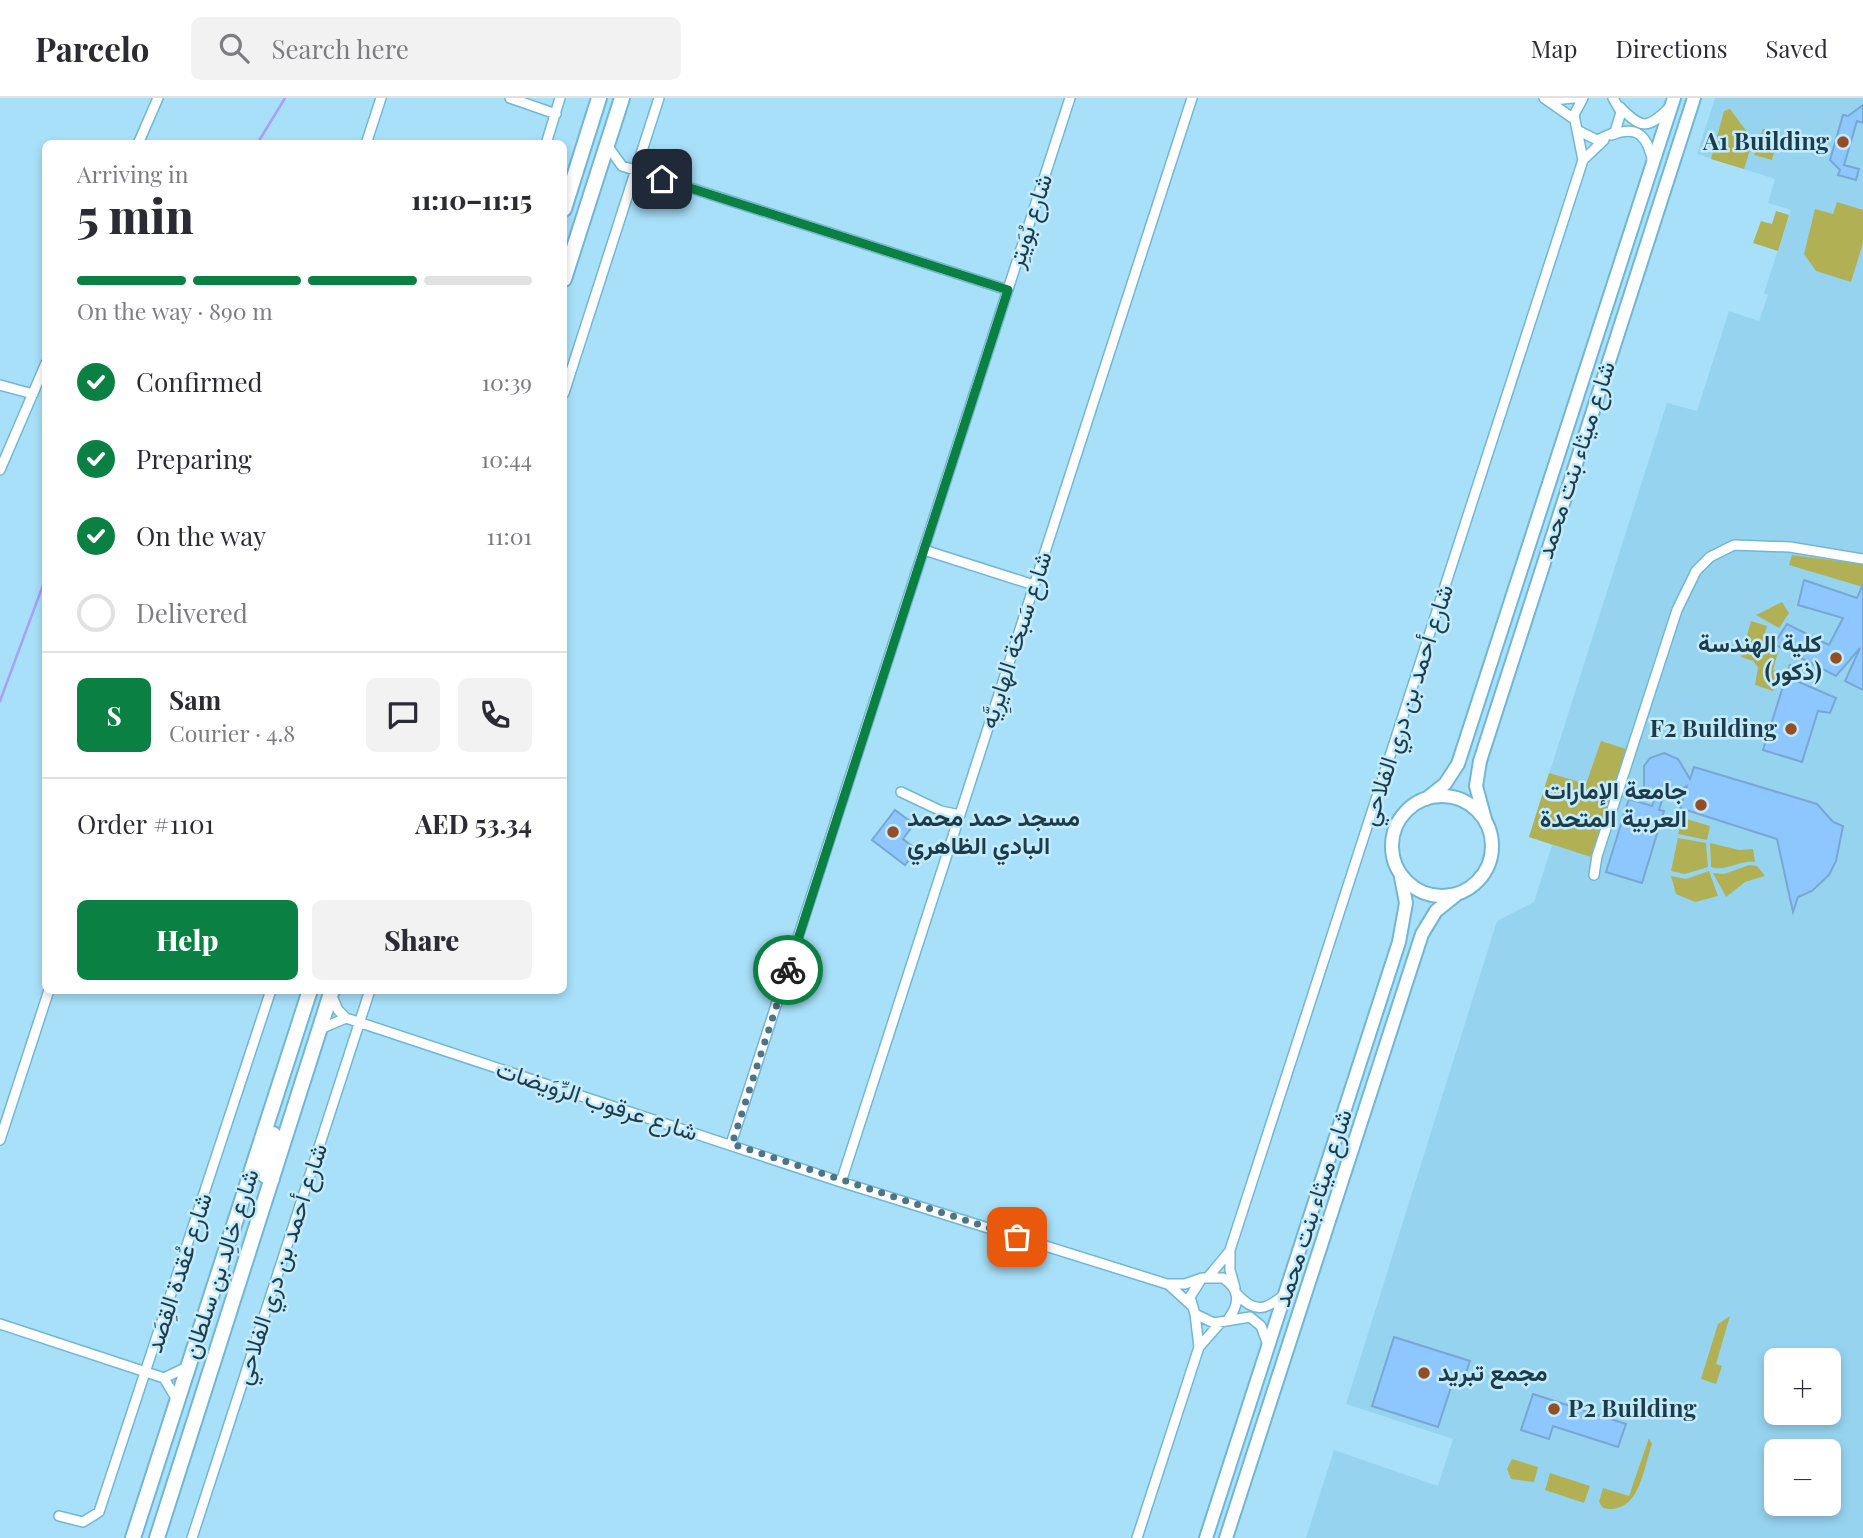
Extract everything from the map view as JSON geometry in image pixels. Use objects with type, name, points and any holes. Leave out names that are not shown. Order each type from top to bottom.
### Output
[{"type":"main road","points":[[567,199],[599,98]]},
{"type":"main road","points":[[567,270],[622,98]]},
{"type":"main road","name":"شارع ميثاء بنت محمد","points":[[1486,822],[1476,786],[1480,761],[1694,98]]},
{"type":"main road","name":"شارع ميثاء بنت محمد","points":[[1426,799],[1445,784],[1458,764],[1672,102]]},
{"type":"main road","points":[[1444,796],[1461,800],[1475,809],[1486,822],[1492,845],[1487,869],[1477,882],[1456,895],[1430,896],[1414,889],[1401,877],[1392,855],[1394,831],[1406,811],[1426,799],[1444,796]]},
{"type":"main road","name":"شارع ميثاء بنت محمد","points":[[1206,1538],[1403,929],[1406,903],[1401,877]]},
{"type":"main road","name":"شارع ميثاء بنت محمد","points":[[1227,1538],[1422,934],[1436,911],[1456,895]]},
{"type":"main road","name":"شارع خالِد بن سلطان","points":[[133,1538],[309,994]]},
{"type":"main road","name":"شارع خالِد بن سلطان","points":[[157,1538],[330,994]]},
{"type":"main road","points":[[272,1178],[264,1175],[263,1169],[288,1079],[290,1051]]},
{"type":"street","points":[[140,140],[158,98]]},
{"type":"street","points":[[367,140],[381,98]]},
{"type":"street","points":[[510,98],[555,114]]},
{"type":"street","points":[[547,140],[560,98]]},
{"type":"street","points":[[567,384],[659,98]]},
{"type":"street","name":"شارع بُوَيتِر","points":[[732,1144],[1070,98]]},
{"type":"street","name":"شارع سَبخة الهايرِيَّه","points":[[841,1182],[1192,98]]},
{"type":"street","points":[[1547,99],[1574,98]]},
{"type":"street","points":[[1574,119],[1575,108],[1583,98]]},
{"type":"street","points":[[1547,99],[1574,119]]},
{"type":"street","points":[[1616,101],[1632,120],[1643,125],[1654,122],[1672,102]]},
{"type":"street","points":[[1608,137],[1620,123],[1616,101]]},
{"type":"street","name":"شارع أحمد بن دري الفلاحي","points":[[1236,1291],[1230,1269],[1230,1250],[1583,160],[1574,119]]},
{"type":"street","points":[[1578,130],[1593,139],[1627,130],[1641,134],[1650,145],[1653,164]]},
{"type":"street","name":"شارع أحمد بن دري الفلاحي","points":[[1583,160],[1608,137]]},
{"type":"street","points":[[607,145],[622,166]]},
{"type":"street","points":[[597,176],[622,166],[1008,290]]},
{"type":"street","points":[[0,470],[42,373]]},
{"type":"street","points":[[0,385],[33,394]]},
{"type":"street","points":[[1594,875],[1597,856],[1667,639],[1687,586],[1696,571],[1710,556],[1734,545],[1767,545],[1863,559]]},
{"type":"street","points":[[924,550],[1034,585]]},
{"type":"street","points":[[901,792],[942,811],[960,815]]},
{"type":"street","points":[[0,1140],[48,994]]},
{"type":"street","name":"شارع عُقدة القِصَد","points":[[59,1516],[83,1522],[99,1512],[270,994]]},
{"type":"street","points":[[320,1029],[346,1018],[335,1005],[332,994]]},
{"type":"street","name":"شارع أحمد بن دري الفلاحي","points":[[192,1538],[369,994]]},
{"type":"street","name":"شارع عرقوب الرِّوَيضات","points":[[346,1018],[841,1182],[1167,1284],[1185,1284],[1205,1277]]},
{"type":"street","name":"شارع أحمد بن دري الفلاحي","points":[[1205,1277],[1230,1250]]},
{"type":"street","points":[[1199,1347],[1192,1290],[1205,1277],[1223,1278],[1248,1306],[1260,1309],[1272,1305],[1286,1293]]},
{"type":"street","name":"شارع عرقوب الرِّوَيضات","points":[[1167,1284],[1193,1309]]},
{"type":"street","points":[[1137,1538],[1199,1347],[1234,1310],[1236,1291]]},
{"type":"street","points":[[1193,1309],[1207,1322],[1250,1317],[1256,1320],[1268,1347]]},
{"type":"street","points":[[0,1324],[164,1378],[177,1401]]},
{"type":"street","points":[[164,1378],[178,1373],[190,1363]]},
{"type":"shaded area","name":"جامعة الإمارات العربية المتحدة","points":[[1715,98],[1863,98],[1863,1538],[1306,1538],[1334,1450],[1438,1486],[1453,1439],[1346,1404],[1497,921],[1534,902],[1552,845],[1529,837],[1667,403],[1697,411],[1729,311],[1759,321],[1768,295],[1764,293],[1791,210],[1768,203],[1775,179],[1697,154]]},
{"type":"shaded area","points":[[1730,109],[1753,140],[1744,169],[1711,159],[1724,111]]},
{"type":"shaded area","points":[[1763,129],[1777,129],[1779,135],[1772,160],[1754,155]]},
{"type":"shaded area","points":[[1837,202],[1863,210],[1863,243],[1851,282],[1816,271],[1804,254],[1815,209],[1833,214]]},
{"type":"shaded area","points":[[1776,211],[1789,215],[1778,251],[1753,243],[1761,221],[1772,224]]},
{"type":"shaded area","points":[[1792,555],[1863,564],[1863,587],[1789,565]]},
{"type":"shaded area","points":[[1782,602],[1789,613],[1779,628],[1756,615]]},
{"type":"shaded area","points":[[1751,621],[1767,626],[1761,647],[1778,652],[1773,670],[1779,672],[1773,691],[1755,685],[1758,667],[1753,661],[1741,657]]},
{"type":"shaded area","points":[[1601,741],[1626,749],[1591,857],[1529,837],[1549,773],[1586,784]]},
{"type":"shaded area","points":[[1683,818],[1710,826],[1707,840],[1678,834]]},
{"type":"shaded area","points":[[1678,838],[1706,843],[1708,867],[1685,874],[1671,871]]},
{"type":"shaded area","points":[[1710,843],[1739,850],[1753,849],[1755,862],[1722,868],[1711,867]]},
{"type":"shaded area","points":[[1749,865],[1757,866],[1765,876],[1745,882],[1726,897],[1713,873],[1724,874]]},
{"type":"shaded area","points":[[1709,871],[1718,896],[1695,902],[1676,894],[1671,876],[1686,879]]},
{"type":"shaded area","points":[[1730,1316],[1716,1364],[1722,1366],[1716,1384],[1701,1379],[1718,1324]]},
{"type":"shaded area","points":[[1649,1438],[1652,1444],[1638,1489],[1625,1505],[1615,1509],[1603,1508],[1599,1502],[1603,1488],[1629,1496]]},
{"type":"shaded area","points":[[1512,1459],[1538,1467],[1534,1482],[1511,1479],[1507,1469]]},
{"type":"shaded area","points":[[1550,1473],[1590,1486],[1584,1503],[1545,1490]]},
{"type":"building","name":"A1 Building","points":[[1863,105],[1863,123],[1857,121],[1844,165],[1859,169],[1856,180],[1838,175],[1840,170],[1830,160],[1843,115],[1848,116]]},
{"type":"building","points":[[1804,580],[1857,598],[1863,584],[1863,690],[1845,681],[1860,648],[1836,676],[1774,644],[1787,624],[1829,645],[1843,618],[1798,605]]},
{"type":"building","name":"F2 Building","points":[[1790,664],[1792,679],[1836,698],[1830,713],[1818,711],[1802,762],[1763,750]]},
{"type":"building","points":[[1664,753],[1678,759],[1690,779],[1694,767],[1817,804],[1833,822],[1843,826],[1836,861],[1829,875],[1812,891],[1798,897],[1793,912],[1777,839],[1680,808],[1687,786],[1663,797],[1659,810],[1664,811],[1642,883],[1606,872],[1629,799],[1652,806],[1656,795],[1644,786],[1644,766],[1650,758]]},
{"type":"building","name":"مسجد حمد محمد البادي الظاهري","points":[[895,810],[914,824],[903,839],[917,850],[905,865],[872,840]]},
{"type":"building","name":"مجمع تبريد","points":[[1394,1337],[1470,1361],[1461,1387],[1452,1384],[1438,1427],[1372,1406]]},
{"type":"building","name":"P2 Building","points":[[1533,1394],[1626,1424],[1618,1447],[1553,1426],[1549,1439],[1521,1430]]},
{"type":"waterway","points":[[259,140],[285,98]]},
{"type":"waterway","points":[[0,701],[42,588]]},
{"type":"way so far","points":[[788,970],[732,1144],[841,1182],[1017,1237]]},
{"type":"place","name":"A1 Building","points":[[1843,142]]},
{"type":"place","name":"كلية الهندسة (ذكور)","points":[[1836,658]]},
{"type":"place","name":"F2 Building","points":[[1791,729]]},
{"type":"place","name":"جامعة الإمارات العربية المتحدة","points":[[1701,805]]},
{"type":"place","name":"مسجد حمد محمد البادي الظاهري","points":[[893,832]]},
{"type":"place","name":"مجمع تبريد","points":[[1424,1373]]},
{"type":"place","name":"P2 Building","points":[[1554,1409]]},
{"type":"route","points":[[662,179],[1008,290],[788,970]]}]
